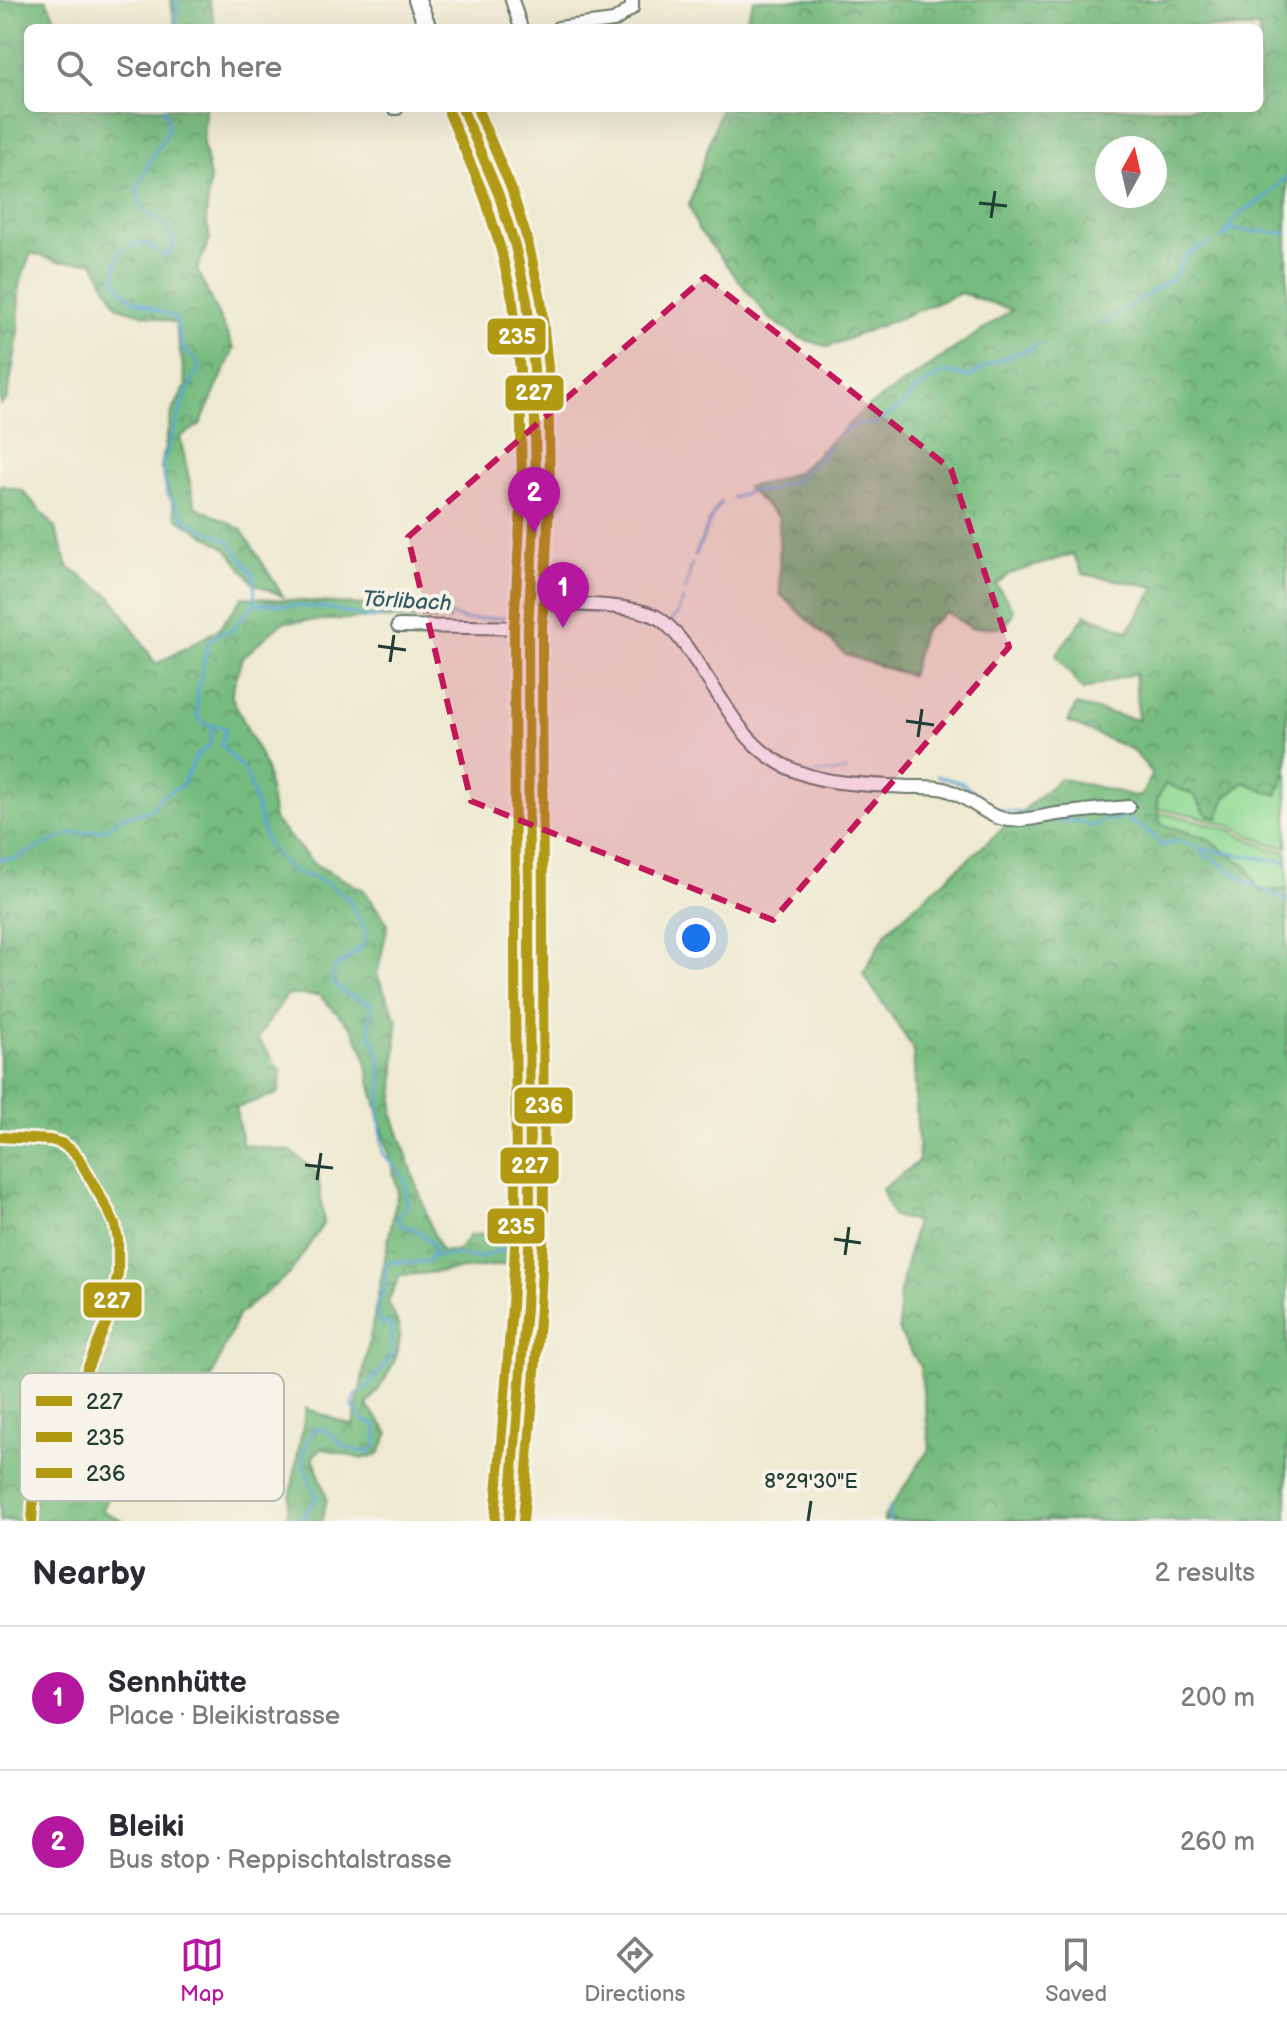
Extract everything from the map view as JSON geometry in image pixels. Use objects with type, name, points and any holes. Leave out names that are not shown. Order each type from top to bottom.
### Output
[{"type":"main road","points":[[417,0],[426,24]]},
{"type":"main road","points":[[464,112],[507,219],[527,300],[534,369],[536,488],[528,628],[530,1226],[509,1521]]},
{"type":"street","points":[[512,0],[520,24]]},
{"type":"street","points":[[590,24],[614,21],[632,8],[632,0]]},
{"type":"street","points":[[529,603],[624,608],[660,619],[681,642],[740,729],[754,744],[767,756],[811,778],[871,785],[932,786],[963,796],[986,813],[1013,821],[1129,807]]},
{"type":"street","points":[[398,626],[528,628]]},
{"type":"street","points":[[0,1137],[50,1140],[70,1149],[85,1169],[115,1225],[118,1273],[108,1319],[85,1373]]},
{"type":"street","points":[[32,1521],[34,1501]]},
{"type":"highlighted area","points":[[705,277],[951,469],[1009,647],[773,920],[471,801],[408,537]]},
{"type":"green space","points":[[0,0],[46,0],[58,24],[24,24],[24,112],[205,112],[203,145],[210,178],[206,218],[210,238],[197,270],[234,349],[200,425],[180,437],[195,506],[241,529],[283,596],[253,583],[227,549],[177,518],[161,468],[171,414],[186,385],[175,323],[118,307],[93,262],[60,262],[31,253],[19,285],[18,337],[7,399],[0,405]]},
{"type":"green space","points":[[171,0],[209,0],[215,24],[174,24]]},
{"type":"green space","points":[[754,0],[1287,0],[1287,769],[1277,795],[1244,782],[1226,797],[1218,818],[1207,815],[1193,794],[1165,784],[1157,799],[1160,824],[1206,838],[1246,866],[1261,892],[1287,889],[1287,1521],[884,1521],[930,1448],[920,1366],[899,1332],[899,1296],[916,1222],[892,1216],[882,1189],[919,1161],[913,1048],[863,974],[887,931],[1060,778],[1140,797],[1153,774],[1133,750],[1068,722],[1076,705],[1138,720],[1135,673],[1083,690],[1056,655],[1086,614],[1128,631],[1156,587],[1083,574],[1073,554],[1009,574],[996,584],[1014,610],[1006,627],[971,628],[946,612],[923,631],[911,676],[846,655],[780,594],[779,518],[746,487],[799,471],[865,409],[1012,310],[961,293],[828,347],[800,338],[769,318],[698,229],[689,205],[720,112],[1263,112],[1263,24],[745,24]]},
{"type":"green space","points":[[0,485],[23,491],[54,526],[69,568],[112,597],[156,664],[219,629],[243,597],[442,610],[449,620],[375,618],[283,622],[242,658],[231,695],[266,768],[274,820],[314,864],[364,890],[388,924],[377,975],[397,1020],[393,1115],[441,1251],[458,1251],[470,1235],[519,1233],[519,1263],[400,1276],[388,1301],[398,1325],[398,1347],[391,1368],[367,1406],[389,1433],[379,1454],[362,1459],[322,1448],[313,1456],[327,1499],[322,1521],[286,1521],[306,1408],[353,1426],[398,1190],[364,1052],[352,1028],[319,995],[287,995],[257,1039],[282,1071],[278,1093],[236,1108],[242,1144],[291,1151],[318,1174],[324,1223],[290,1273],[238,1315],[213,1373],[20,1373],[20,1501],[107,1501],[101,1510],[123,1521],[0,1521]]},
{"type":"green space","points":[[1287,769],[1287,848],[1266,843],[1231,826],[1158,809],[1157,798],[1164,783],[1193,794],[1207,815],[1244,782],[1277,795]]},
{"type":"green space","points":[[1159,813],[1230,830],[1265,847],[1287,852],[1287,889],[1261,892],[1245,866],[1206,838],[1160,824]]},
{"type":"waterway","points":[[177,0],[177,24]]},
{"type":"waterway","points":[[165,112],[168,130],[136,192],[144,211],[164,224],[174,242],[171,252],[163,256],[139,242],[120,252],[114,277],[129,298],[175,318],[183,349],[200,364],[183,402],[162,465],[167,493],[187,521],[229,541],[254,576],[255,603],[230,632],[220,632],[208,642],[197,694],[197,716],[205,724],[226,728],[221,745],[245,771],[267,845],[293,872],[321,880],[347,897],[367,934],[362,947],[335,968],[332,982],[344,993],[371,1004],[369,1031],[380,1055],[382,1083],[379,1109],[383,1154],[405,1179],[407,1207],[397,1217],[401,1225],[420,1233],[434,1248],[429,1261],[388,1262],[386,1268],[377,1313],[380,1324],[390,1323],[392,1355],[366,1389],[355,1394],[353,1407],[363,1420],[375,1425],[376,1446],[369,1452],[347,1449],[325,1429],[313,1430],[305,1448],[304,1463],[317,1496],[305,1515],[294,1521]]},
{"type":"waterway","points":[[1226,234],[1237,216],[1266,197],[1287,177]]},
{"type":"waterway","points":[[1220,239],[1233,230],[1287,233]]},
{"type":"waterway","points":[[1099,326],[1175,277],[1185,255],[1211,243]]},
{"type":"waterway","points":[[839,436],[856,424],[874,424],[900,408],[915,391],[944,372],[971,377],[985,366],[1041,344]]},
{"type":"waterway","points":[[733,498],[752,490],[768,492],[779,485],[797,481],[803,471],[830,446]]},
{"type":"waterway","points":[[695,556],[721,502]]},
{"type":"waterway","points":[[685,591],[692,564]]},
{"type":"waterway","points":[[671,621],[683,599]]},
{"type":"waterway","name":"Törlibach","points":[[255,603],[327,608],[370,618],[387,612],[447,614],[466,620],[509,617]]},
{"type":"waterway","name":"Törlibach","points":[[580,611],[626,615],[653,622]]},
{"type":"waterway","points":[[0,859],[13,859],[69,834],[105,830],[121,818],[152,809],[161,796],[182,786],[197,755],[210,745],[212,726]]},
{"type":"waterway","points":[[814,772],[846,770]]},
{"type":"waterway","points":[[937,776],[962,783],[994,809],[1031,814]]},
{"type":"waterway","points":[[1051,821],[1079,821],[1092,827],[1102,821],[1124,817],[1152,834],[1162,846],[1178,840],[1201,849],[1206,858],[1212,858],[1246,881],[1287,901]]},
{"type":"waterway","points":[[1201,849],[1287,862]]},
{"type":"waterway","points":[[432,1256],[478,1258],[510,1247]]},
{"type":"waterway","points":[[889,1507],[889,1521]]},
{"type":"transit line","name":"227","points":[[464,112],[498,193],[515,246],[527,300],[534,369],[536,488],[528,628],[530,1226],[509,1521]]},
{"type":"transit line","name":"236","points":[[479,112],[511,188],[528,242],[541,299],[548,368],[550,489],[542,628],[544,1226],[523,1521]]},
{"type":"transit line","name":"235","points":[[449,113],[485,198],[501,250],[513,302],[520,370],[522,488],[514,628],[516,1226],[495,1520]]},
{"type":"transit line","name":"227","points":[[0,1137],[50,1140],[70,1149],[78,1157],[115,1225],[118,1273],[108,1319],[85,1373]]},
{"type":"transit line","name":"227","points":[[32,1521],[33,1501]]},
{"type":"place","name":"Bleiki","points":[[534,533]]},
{"type":"place","name":"Sennhütte","points":[[563,628]]}]
